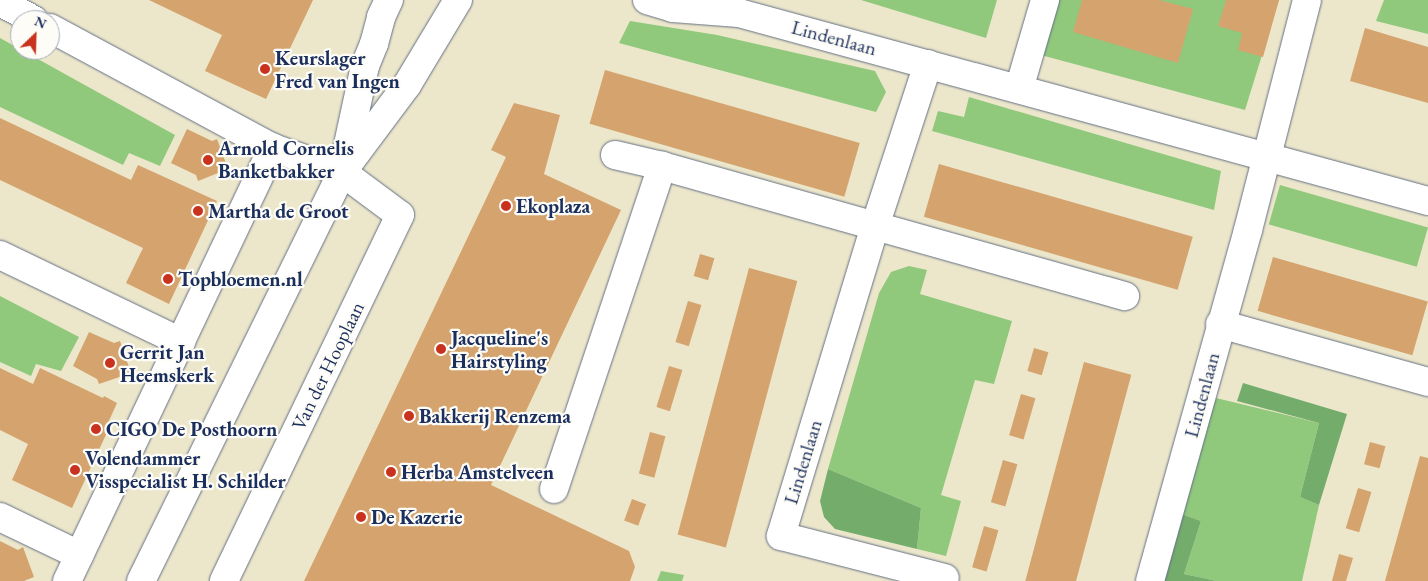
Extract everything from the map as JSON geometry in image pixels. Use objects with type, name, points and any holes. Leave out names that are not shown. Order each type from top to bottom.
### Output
[{"type":"street","points":[[342,172],[365,66],[374,44],[381,17],[389,0]]},
{"type":"street","points":[[141,581],[342,172],[407,85],[458,0]]},
{"type":"street","name":"Lindenlaan","points":[[647,0],[673,8],[737,4],[928,64],[1428,201]]},
{"type":"street","points":[[1019,89],[1045,0]]},
{"type":"street","name":"Lindenlaan","points":[[1150,581],[1267,157],[1307,0]]},
{"type":"street","points":[[0,2],[15,10]]},
{"type":"street","name":"Van der Hooplaan","points":[[60,33],[273,148],[342,172],[400,214],[224,581]]},
{"type":"street","name":"Lindenlaan","points":[[928,64],[875,226],[781,536],[945,578]]},
{"type":"street","points":[[67,581],[273,148]]},
{"type":"street","points":[[615,155],[662,166],[1124,296]]},
{"type":"street","points":[[554,489],[662,166]]},
{"type":"street","points":[[0,255],[181,342]]},
{"type":"street","name":"Lindenlaan","points":[[1220,324],[1428,382]]},
{"type":"street","points":[[0,516],[79,555]]},
{"type":"green space","points":[[861,0],[997,0],[986,38]]},
{"type":"green space","points":[[1040,0],[1279,0],[1245,110],[1026,51]]},
{"type":"green space","points":[[1384,0],[1428,0],[1428,34],[1376,21]]},
{"type":"green space","points":[[630,21],[717,35],[875,71],[886,92],[876,112],[619,43]]},
{"type":"green space","points":[[0,38],[10,44],[10,60],[40,60],[175,135],[160,166],[129,153],[123,165],[0,107]]},
{"type":"green space","points":[[969,97],[1221,171],[1214,210],[932,131],[938,111],[964,117]]},
{"type":"green space","points":[[1280,185],[1428,227],[1417,267],[1269,224]]},
{"type":"green space","points":[[909,266],[927,270],[920,294],[1012,321],[994,384],[975,380],[941,495],[961,501],[946,556],[917,549],[921,508],[828,469],[879,293],[891,272]]},
{"type":"green space","points":[[0,296],[79,337],[61,371],[36,364],[31,376],[0,362]]},
{"type":"green space","points":[[1243,383],[1347,414],[1319,505],[1300,497],[1319,423],[1237,401]]},
{"type":"green space","points":[[1216,398],[1319,423],[1300,497],[1319,505],[1302,581],[1217,581],[1184,574],[1201,521],[1179,513]]},
{"type":"green space","points":[[828,469],[921,508],[917,549],[835,529],[824,517],[820,501]]},
{"type":"green space","points":[[1179,513],[1201,521],[1184,574],[1217,581],[1163,581]]},
{"type":"green space","points":[[661,571],[684,575],[682,581],[657,581]]},
{"type":"building","points":[[149,0],[313,0],[266,99],[205,71],[222,35]]},
{"type":"building","points":[[1082,0],[1159,0],[1193,9],[1178,63],[1073,32]]},
{"type":"building","points":[[1226,0],[1279,0],[1263,57],[1238,50],[1242,33],[1218,26]]},
{"type":"building","points":[[1365,28],[1428,47],[1428,103],[1350,81]]},
{"type":"building","points":[[605,70],[860,143],[844,197],[590,124]]},
{"type":"building","points":[[514,103],[560,115],[544,174],[621,210],[491,485],[629,551],[635,567],[630,581],[304,581],[506,157],[491,150]]},
{"type":"building","points":[[0,118],[131,180],[138,165],[217,201],[169,304],[126,283],[143,248],[0,180]]},
{"type":"building","points":[[187,129],[212,141],[217,139],[228,169],[198,181],[196,175],[171,163]]},
{"type":"building","points":[[939,164],[1193,237],[1178,290],[924,217]]},
{"type":"building","points":[[700,254],[714,258],[708,280],[694,276]]},
{"type":"building","points":[[1273,257],[1428,301],[1412,355],[1258,311]]},
{"type":"building","points":[[749,268],[797,281],[726,548],[678,535]]},
{"type":"building","points":[[688,301],[701,305],[689,346],[675,342]]},
{"type":"building","points":[[89,332],[114,343],[120,341],[131,373],[99,384],[97,379],[73,366]]},
{"type":"building","points":[[1034,348],[1048,352],[1042,375],[1027,371]]},
{"type":"building","points":[[1084,362],[1131,375],[1076,581],[1025,581]]},
{"type":"building","points":[[669,366],[682,370],[670,411],[656,407]]},
{"type":"building","points":[[0,368],[33,384],[40,368],[117,403],[108,423],[110,426],[72,508],[12,480],[28,444],[0,430]]},
{"type":"building","points":[[1021,394],[1035,398],[1024,439],[1009,435]]},
{"type":"building","points":[[650,432],[665,436],[654,478],[639,474]]},
{"type":"building","points":[[1370,442],[1385,446],[1380,468],[1364,464]]},
{"type":"building","points":[[1420,456],[1428,458],[1428,581],[1385,581]]},
{"type":"building","points":[[1003,460],[1017,464],[1005,506],[991,502]]},
{"type":"building","points":[[1358,488],[1371,492],[1359,532],[1346,528]]},
{"type":"building","points":[[632,499],[646,504],[638,526],[624,521]]},
{"type":"building","points":[[984,526],[998,530],[987,571],[972,567]]},
{"type":"building","points":[[0,541],[18,550],[23,547],[34,577],[24,581],[0,581]]},
{"type":"building","points":[[1339,554],[1353,558],[1346,581],[1332,581]]},
{"type":"place","name":"Keurslager Fred van Ingen","points":[[265,69]]},
{"type":"place","name":"Arnold Cornelis Banketbakker","points":[[208,160]]},
{"type":"place","name":"Ekoplaza","points":[[506,206]]},
{"type":"place","name":"Martha de Groot","points":[[198,211]]},
{"type":"place","name":"Topbloemen.nl","points":[[168,279]]},
{"type":"place","name":"Jacqueline's Hairstyling","points":[[441,349]]},
{"type":"place","name":"Gerrit Jan Heemskerk","points":[[110,363]]},
{"type":"place","name":"Bakkerij Renzema","points":[[409,416]]},
{"type":"place","name":"CIGO De Posthoorn","points":[[96,429]]},
{"type":"place","name":"Volendammer Visspecialist H. Schilder","points":[[75,470]]},
{"type":"place","name":"Herba Amstelveen","points":[[391,472]]},
{"type":"place","name":"De Kazerie","points":[[361,517]]}]
